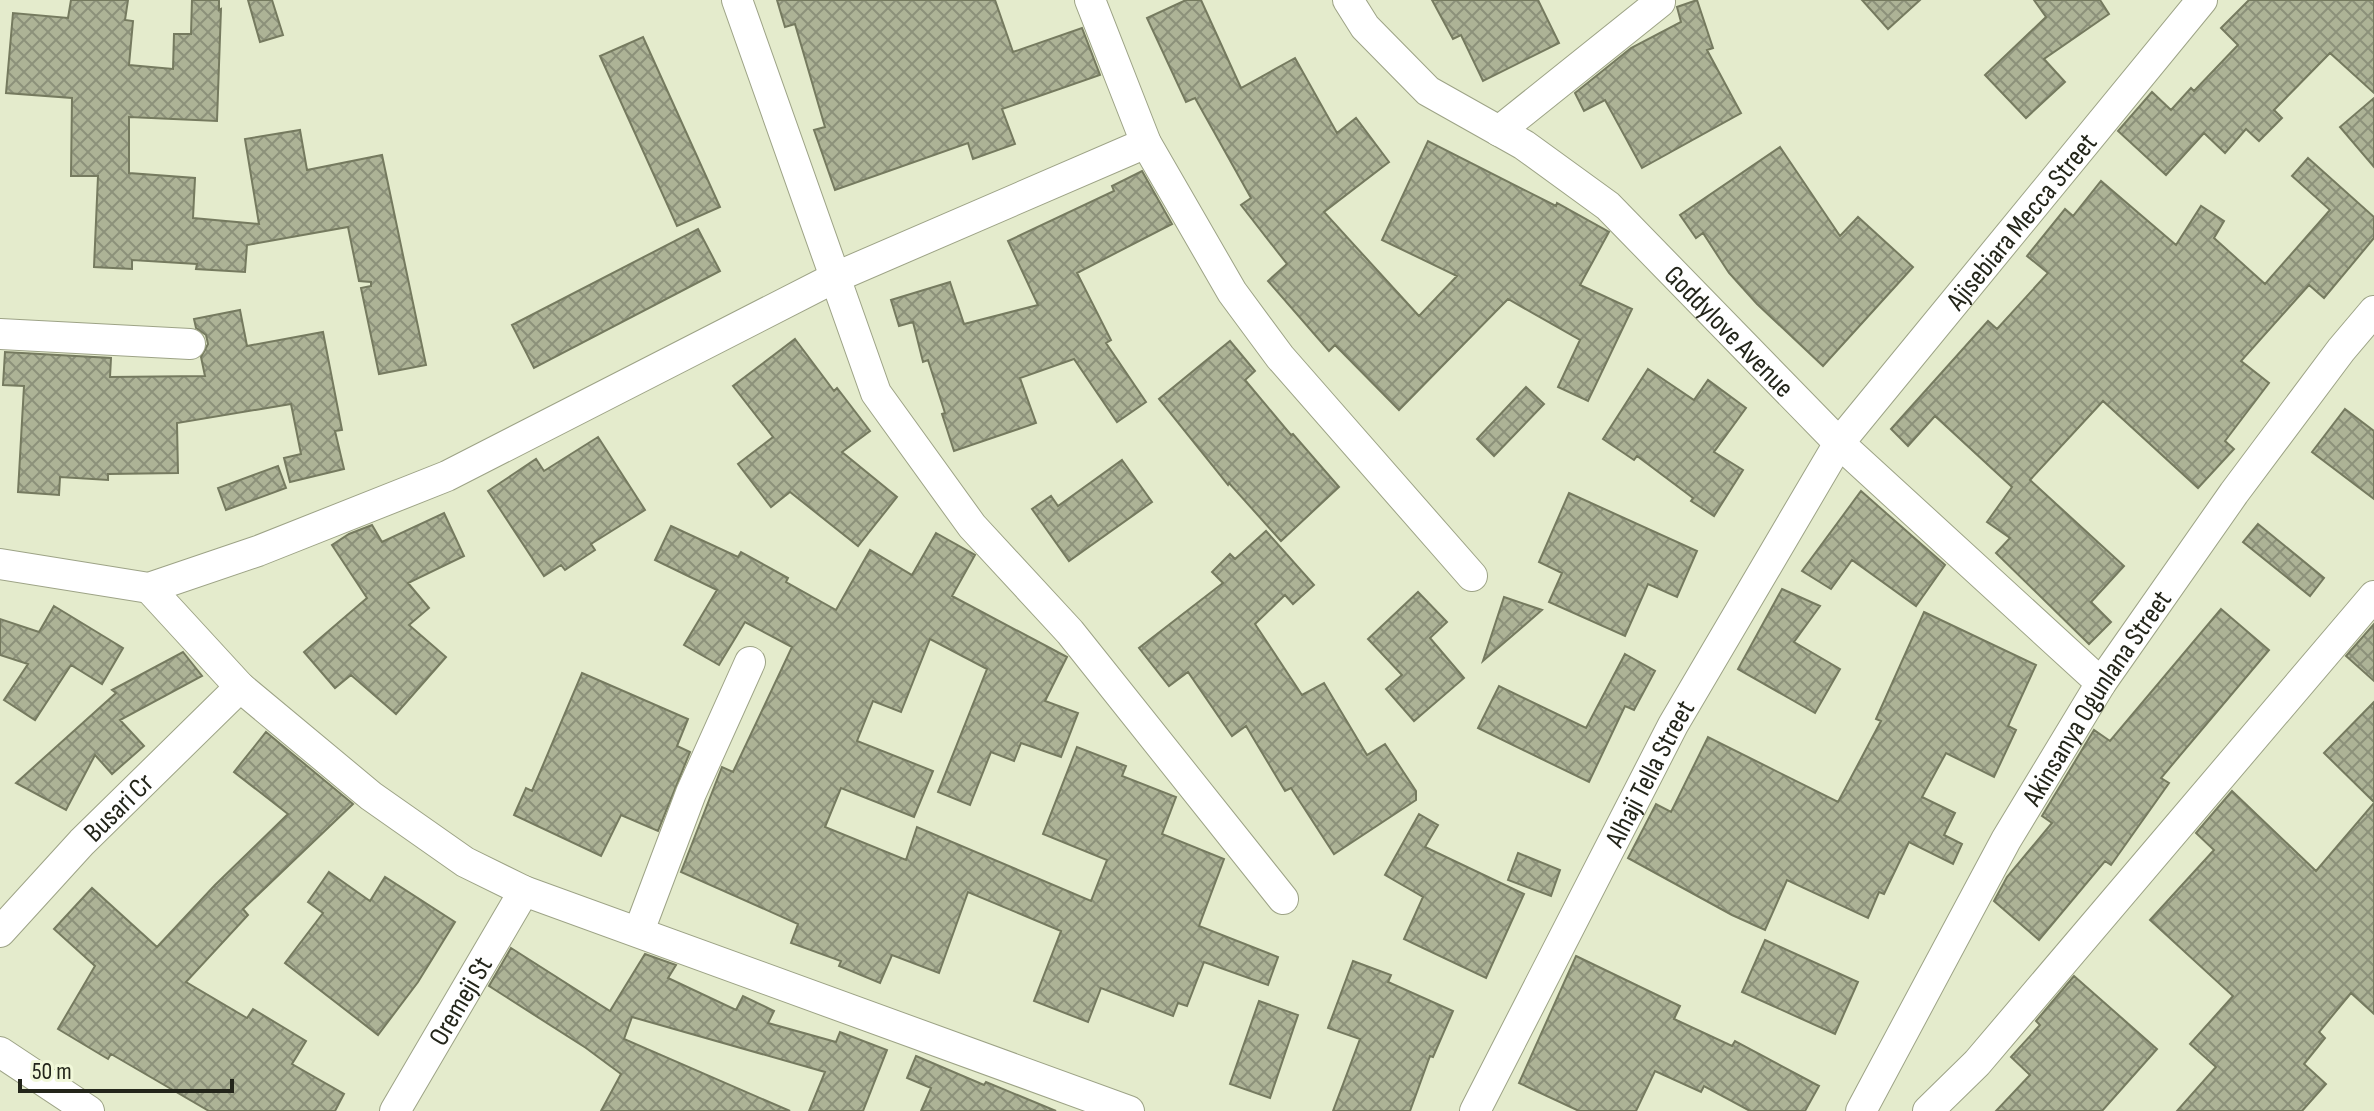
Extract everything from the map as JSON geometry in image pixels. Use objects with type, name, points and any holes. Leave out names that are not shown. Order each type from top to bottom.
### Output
[{"type":"street","points":[[737,0],[876,393],[963,514],[1070,632],[1283,899]]},
{"type":"street","points":[[1090,0],[1146,143],[1232,292],[1280,357],[1472,576]]},
{"type":"street","name":"Goddylove Avenue","points":[[1348,0],[1365,27],[1428,91],[1524,145],[1608,206],[1839,443],[2101,683]]},
{"type":"street","name":"Ajisebiara Mecca Street","points":[[1839,443],[2202,0]]},
{"type":"street","points":[[1499,131],[1660,2]]},
{"type":"street","points":[[0,564],[149,588],[258,551],[447,476],[836,277],[1146,143]]},
{"type":"street","name":"Akinsanya Ogunlana Street","points":[[1861,1111],[2006,840],[2101,683],[2243,481],[2374,311]]},
{"type":"street","points":[[0,334],[190,344]]},
{"type":"street","name":"Alhaji Tella Street","points":[[1475,1111],[1673,725],[1839,443]]},
{"type":"street","points":[[149,588],[240,687],[371,796],[465,862],[524,891],[1129,1111]]},
{"type":"street","points":[[1928,1111],[1977,1063],[2374,596]]},
{"type":"street","points":[[639,931],[691,793],[750,662]]},
{"type":"street","name":"Busari Cr","points":[[0,932],[82,842],[240,687]]},
{"type":"street","name":"Oremeji St","points":[[395,1111],[524,891]]},
{"type":"street","points":[[0,1052],[89,1111]]},
{"type":"building","points":[[71,0],[128,0],[125,20],[133,21],[129,65],[173,69],[174,34],[191,34],[192,0],[219,0],[217,121],[129,117],[129,173],[195,178],[193,218],[259,224],[245,139],[300,130],[307,170],[382,155],[426,365],[379,374],[361,288],[371,286],[371,282],[359,281],[348,227],[247,245],[245,272],[196,269],[197,264],[132,260],[132,269],[94,267],[98,176],[71,176],[72,98],[6,93],[13,13],[68,18]]},
{"type":"building","points":[[248,0],[272,0],[283,35],[260,42]]},
{"type":"building","points":[[777,0],[995,0],[1013,52],[1082,28],[1100,75],[1002,109],[1015,144],[973,159],[968,143],[835,190],[814,130],[825,127],[795,24],[785,27]]},
{"type":"building","points":[[1186,0],[1201,0],[1241,88],[1295,58],[1337,133],[1356,118],[1389,162],[1324,212],[1419,316],[1457,276],[1382,240],[1428,141],[1556,206],[1557,203],[1609,232],[1580,285],[1632,309],[1588,401],[1558,387],[1580,340],[1508,299],[1399,410],[1335,345],[1329,351],[1268,281],[1287,264],[1241,205],[1251,198],[1195,98],[1186,102],[1147,18]]},
{"type":"building","points":[[1432,0],[1538,0],[1559,43],[1483,81],[1461,35],[1453,39]]},
{"type":"building","points":[[1697,0],[1713,48],[1707,50],[1741,113],[1642,168],[1605,100],[1584,111],[1575,93],[1631,48],[1681,22],[1677,7]]},
{"type":"building","points":[[1862,0],[1920,0],[1888,29]]},
{"type":"building","points":[[2034,0],[2100,0],[2109,14],[2044,59],[2065,82],[2026,118],[1985,75],[2046,17]]},
{"type":"building","points":[[2249,0],[2374,0],[2374,93],[2330,53],[2274,110],[2282,118],[2259,141],[2246,129],[2225,153],[2204,133],[2166,175],[2118,131],[2152,92],[2171,110],[2191,88],[2194,91],[2238,45],[2221,28]]},
{"type":"building","points":[[643,37],[720,207],[677,226],[600,56]]},
{"type":"building","points":[[2374,98],[2374,167],[2340,127]]},
{"type":"building","points":[[1780,147],[1840,236],[1858,217],[1913,267],[1823,366],[1757,304],[1729,273],[1703,233],[1696,238],[1680,215]]},
{"type":"building","points":[[2308,158],[2374,217],[2374,238],[2324,298],[2309,285],[2241,361],[2269,383],[2225,441],[2234,449],[2198,488],[2103,401],[2030,480],[2124,566],[2091,602],[2111,622],[2089,644],[1996,553],[2010,538],[1987,522],[2012,487],[1935,416],[1908,446],[1891,429],[1988,321],[1997,329],[2048,273],[2027,256],[2065,209],[2073,216],[2101,181],[2176,245],[2201,206],[2224,221],[2214,238],[2265,284],[2330,210],[2292,176]]},
{"type":"building","points":[[1142,171],[1172,224],[1077,273],[1111,340],[1106,343],[1146,402],[1117,422],[1074,359],[1020,378],[1036,423],[954,451],[942,414],[945,413],[928,360],[923,362],[913,322],[899,326],[891,300],[950,282],[964,324],[1038,305],[1008,241],[1114,191],[1112,186]]},
{"type":"building","points":[[698,229],[720,271],[534,368],[512,325]]},
{"type":"building","points":[[240,310],[247,346],[323,332],[342,430],[335,431],[344,469],[290,482],[284,458],[301,454],[291,404],[177,423],[178,473],[108,474],[108,480],[60,477],[59,495],[18,492],[24,386],[3,385],[5,352],[111,358],[110,377],[205,376],[201,357],[208,344],[206,335],[196,328],[194,319]]},
{"type":"building","points":[[795,339],[834,391],[837,388],[870,431],[842,452],[897,497],[858,546],[790,492],[771,507],[738,464],[773,437],[733,386]]},
{"type":"building","points":[[1230,341],[1255,371],[1245,380],[1339,487],[1281,541],[1228,485],[1159,399]]},
{"type":"building","points":[[1648,369],[1694,400],[1708,380],[1746,408],[1714,452],[1743,470],[1714,516],[1637,456],[1634,460],[1603,439]]},
{"type":"building","points":[[1526,387],[1544,404],[1494,456],[1477,439]]},
{"type":"building","points":[[2345,409],[2374,431],[2374,499],[2312,452]]},
{"type":"building","points":[[598,437],[645,510],[591,544],[595,550],[565,570],[561,565],[544,576],[488,491],[536,459],[544,471]]},
{"type":"building","points":[[1122,460],[1152,502],[1069,561],[1032,509],[1051,496],[1058,506]]},
{"type":"building","points":[[278,466],[286,488],[226,510],[218,488]]},
{"type":"building","points":[[1861,491],[1945,565],[1916,606],[1852,560],[1831,589],[1802,571]]},
{"type":"building","points":[[1569,493],[1697,551],[1677,597],[1648,584],[1625,636],[1549,602],[1562,573],[1539,562]]},
{"type":"building","points":[[444,513],[464,556],[408,583],[429,608],[409,625],[446,657],[396,714],[351,675],[335,688],[304,652],[367,598],[332,545],[372,525],[382,542]]},
{"type":"building","points":[[2258,524],[2324,578],[2310,596],[2243,542]]},
{"type":"building","points":[[671,526],[738,557],[741,552],[836,610],[870,550],[912,575],[936,533],[975,555],[952,596],[1067,657],[1045,701],[1078,713],[1061,757],[1021,743],[1014,761],[991,752],[970,805],[938,792],[987,669],[930,639],[901,712],[873,701],[857,741],[933,771],[914,817],[841,788],[825,827],[906,860],[917,827],[1091,901],[1107,860],[1043,834],[1077,747],[1126,766],[1122,776],[1176,797],[1162,834],[1224,859],[1199,926],[1278,957],[1268,985],[1204,962],[1187,1006],[1178,1003],[1173,1016],[1101,988],[1088,1022],[1034,1001],[1061,931],[968,892],[939,973],[892,955],[880,983],[839,966],[841,961],[791,943],[798,924],[681,872],[722,767],[733,772],[792,647],[745,622],[719,665],[684,645],[717,590],[655,560]]},
{"type":"building","points":[[1266,531],[1314,585],[1293,604],[1285,595],[1255,624],[1302,695],[1324,683],[1367,755],[1385,744],[1416,791],[1416,800],[1334,854],[1291,788],[1285,791],[1246,726],[1232,736],[1188,672],[1169,686],[1139,648],[1223,583],[1212,572],[1230,554],[1235,559]]},
{"type":"building","points":[[1782,589],[1820,606],[1794,642],[1840,669],[1815,713],[1738,669]]},
{"type":"building","points":[[1418,592],[1447,622],[1430,638],[1464,678],[1414,721],[1386,689],[1402,675],[1368,639]]},
{"type":"building","points":[[1504,597],[1542,610],[1483,661]]},
{"type":"building","points":[[54,606],[123,648],[102,684],[71,665],[35,720],[4,700],[28,664],[0,655],[0,619],[39,632]]},
{"type":"building","points":[[2221,609],[2269,650],[2161,778],[2169,783],[2111,865],[2105,861],[2039,940],[1994,901],[2007,877],[2052,823],[2042,816],[2094,730],[2110,741]]},
{"type":"building","points":[[1924,612],[2036,665],[2008,726],[2016,730],[1994,777],[1946,753],[1922,797],[1955,813],[1944,835],[1962,844],[1953,864],[1909,842],[1884,894],[1879,892],[1868,918],[1787,880],[1765,930],[1628,858],[1656,804],[1671,812],[1708,737],[1838,802],[1881,721],[1876,719]]},
{"type":"building","points":[[2374,624],[2374,681],[2346,656]]},
{"type":"building","points":[[183,652],[202,676],[120,720],[144,746],[112,774],[95,755],[66,810],[16,783],[116,693],[112,690]]},
{"type":"building","points":[[1625,654],[1655,671],[1634,710],[1625,706],[1589,782],[1478,728],[1499,686],[1586,728]]},
{"type":"building","points":[[582,673],[688,719],[677,746],[690,752],[658,831],[621,815],[601,856],[514,815],[526,788],[532,791]]},
{"type":"building","points":[[2374,702],[2374,802],[2324,753]]},
{"type":"building","points":[[266,732],[353,804],[243,909],[248,915],[186,982],[247,1018],[253,1009],[306,1041],[292,1064],[344,1094],[335,1111],[209,1111],[111,1054],[108,1059],[58,1029],[95,966],[54,929],[92,888],[157,947],[288,814],[234,772]]},
{"type":"building","points":[[2232,791],[2316,871],[2374,803],[2374,1014],[2351,993],[2319,1032],[2325,1038],[2304,1064],[2326,1084],[2302,1111],[2177,1111],[2216,1067],[2190,1044],[2233,996],[2150,920],[2214,850],[2196,833]]},
{"type":"building","points":[[1419,814],[1438,825],[1425,847],[1524,894],[1486,978],[1404,939],[1423,897],[1385,875]]},
{"type":"building","points":[[1518,853],[1560,870],[1551,896],[1508,880]]},
{"type":"building","points":[[329,872],[370,901],[385,877],[455,922],[418,982],[378,1035],[285,963],[323,913],[308,902]]},
{"type":"building","points":[[1765,940],[1858,982],[1835,1034],[1742,992]]},
{"type":"building","points":[[511,948],[610,1011],[645,954],[676,965],[668,978],[736,1010],[743,996],[774,1011],[768,1023],[836,1042],[840,1032],[887,1050],[863,1111],[809,1111],[825,1072],[632,1017],[624,1039],[790,1111],[601,1111],[621,1074],[489,986]]},
{"type":"building","points":[[1576,956],[1680,1006],[1674,1019],[1732,1046],[1735,1041],[1819,1086],[1805,1111],[1750,1111],[1704,1086],[1701,1092],[1655,1071],[1636,1111],[1579,1111],[1519,1083]]},
{"type":"building","points":[[1353,961],[1391,975],[1388,982],[1453,1011],[1433,1057],[1430,1056],[1410,1111],[1333,1111],[1360,1039],[1328,1028]]},
{"type":"building","points":[[2074,976],[2157,1049],[2102,1111],[1996,1111],[2030,1075],[2011,1057],[2040,1025],[2036,1021]]},
{"type":"building","points":[[1259,1001],[1298,1015],[1270,1098],[1230,1084]]},
{"type":"building","points":[[916,1056],[1056,1111],[921,1111],[931,1088],[907,1078]]}]
